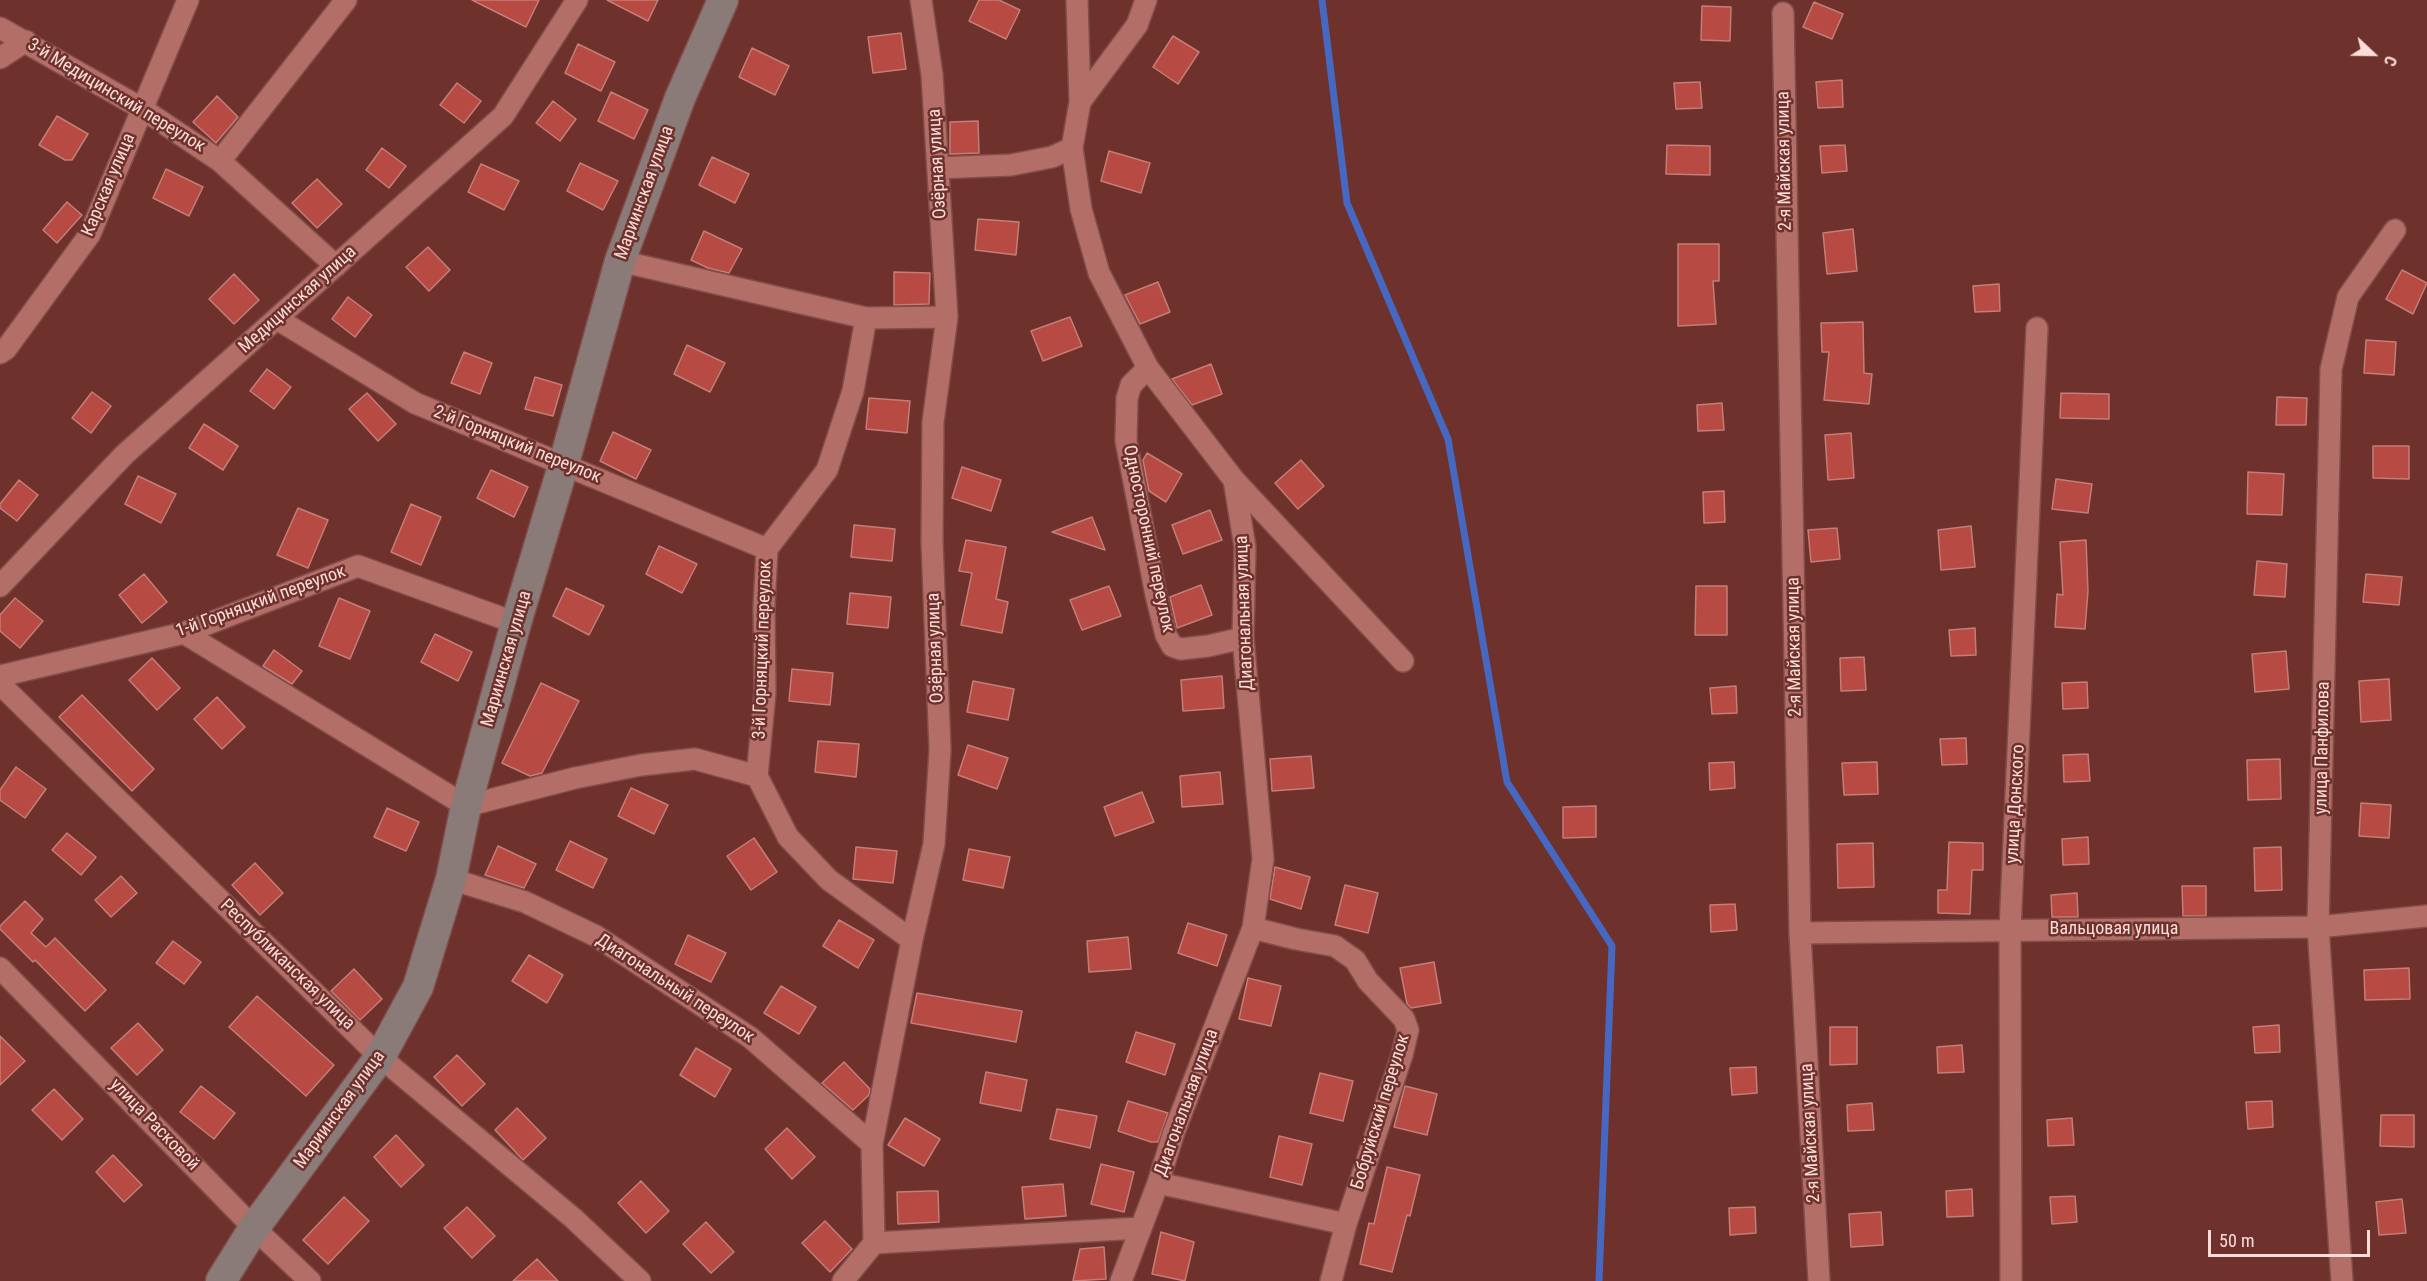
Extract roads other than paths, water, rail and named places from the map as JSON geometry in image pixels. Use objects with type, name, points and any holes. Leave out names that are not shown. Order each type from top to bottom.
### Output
[{"type":"main road","name":"Мариинская улица","points":[[221,1281],[254,1228],[380,1057],[418,987],[451,879],[466,806],[516,623],[564,463],[620,261],[680,98],[723,0]]},
{"type":"street","name":"Карская улица","points":[[0,353],[90,234],[188,0]]},
{"type":"street","points":[[220,161],[346,0]]},
{"type":"street","name":"Медицинская улица","points":[[0,586],[124,455],[503,116],[577,0]]},
{"type":"street","name":"Озёрная улица","points":[[874,1243],[872,1144],[912,940],[934,844],[940,750],[932,541],[933,422],[947,317],[932,75],[921,0]]},
{"type":"street","name":"Диагональная улица","points":[[1077,0],[1080,102],[1072,148],[1081,209],[1099,273],[1148,368],[1234,480],[1245,547],[1243,638],[1263,859],[1253,928],[1174,1132],[1158,1183],[1121,1281]]},
{"type":"street","points":[[1080,102],[1137,25],[1146,0]]},
{"type":"street","name":"2-я Майская улица","points":[[1783,13],[1800,933],[1819,1281]]},
{"type":"street","name":"3-й Медицинский переулок","points":[[0,28],[141,108],[220,161],[336,266]]},
{"type":"street","points":[[0,58],[26,41]]},
{"type":"street","points":[[938,168],[1011,165],[1052,157],[1072,148]]},
{"type":"street","name":"улица Панфилова","points":[[2342,1281],[2318,927],[2331,369],[2348,297],[2394,230]]},
{"type":"street","points":[[620,261],[866,318],[947,317]]},
{"type":"street","name":"3-й Горняцкий переулок","points":[[757,776],[765,693],[764,608],[767,549],[828,470],[853,391],[866,318]]},
{"type":"street","name":"2-й Горняцкий переулок","points":[[277,319],[415,403],[767,549]]},
{"type":"street","name":"улица Донского","points":[[2011,1281],[2010,930],[2037,328]]},
{"type":"street","name":"Односторонний переулок","points":[[1148,368],[1131,385],[1127,398],[1126,441],[1156,595],[1166,634],[1172,646],[1181,649],[1243,638]]},
{"type":"street","points":[[1234,480],[1403,661]]},
{"type":"street","name":"1-й Горняцкий переулок","points":[[0,676],[184,633],[358,566],[516,623]]},
{"type":"street","points":[[184,633],[466,806],[575,777],[673,761],[695,759],[757,776],[788,837],[796,846],[829,880],[912,940]]},
{"type":"street","name":"Республиканская улица","points":[[0,684],[380,1057],[573,1218],[640,1281]]},
{"type":"street","name":"Диагональный переулок","points":[[451,879],[525,902],[596,936],[752,1038],[872,1144]]},
{"type":"street","name":"Вальцовая улица","points":[[1800,933],[2318,927],[2427,916]]},
{"type":"street","name":"Бобруйский переулок","points":[[1253,928],[1335,946],[1355,960],[1368,981],[1404,1019],[1408,1030],[1402,1055],[1346,1224],[1331,1281]]},
{"type":"street","name":"улица Расковой","points":[[0,968],[254,1228],[310,1281]]},
{"type":"street","points":[[1158,1183],[1346,1224]]},
{"type":"street","points":[[843,1281],[874,1243],[1140,1228]]},
{"type":"waterway","points":[[1322,0],[1347,203],[1448,439],[1507,782],[1612,946],[1599,1281]]}]
